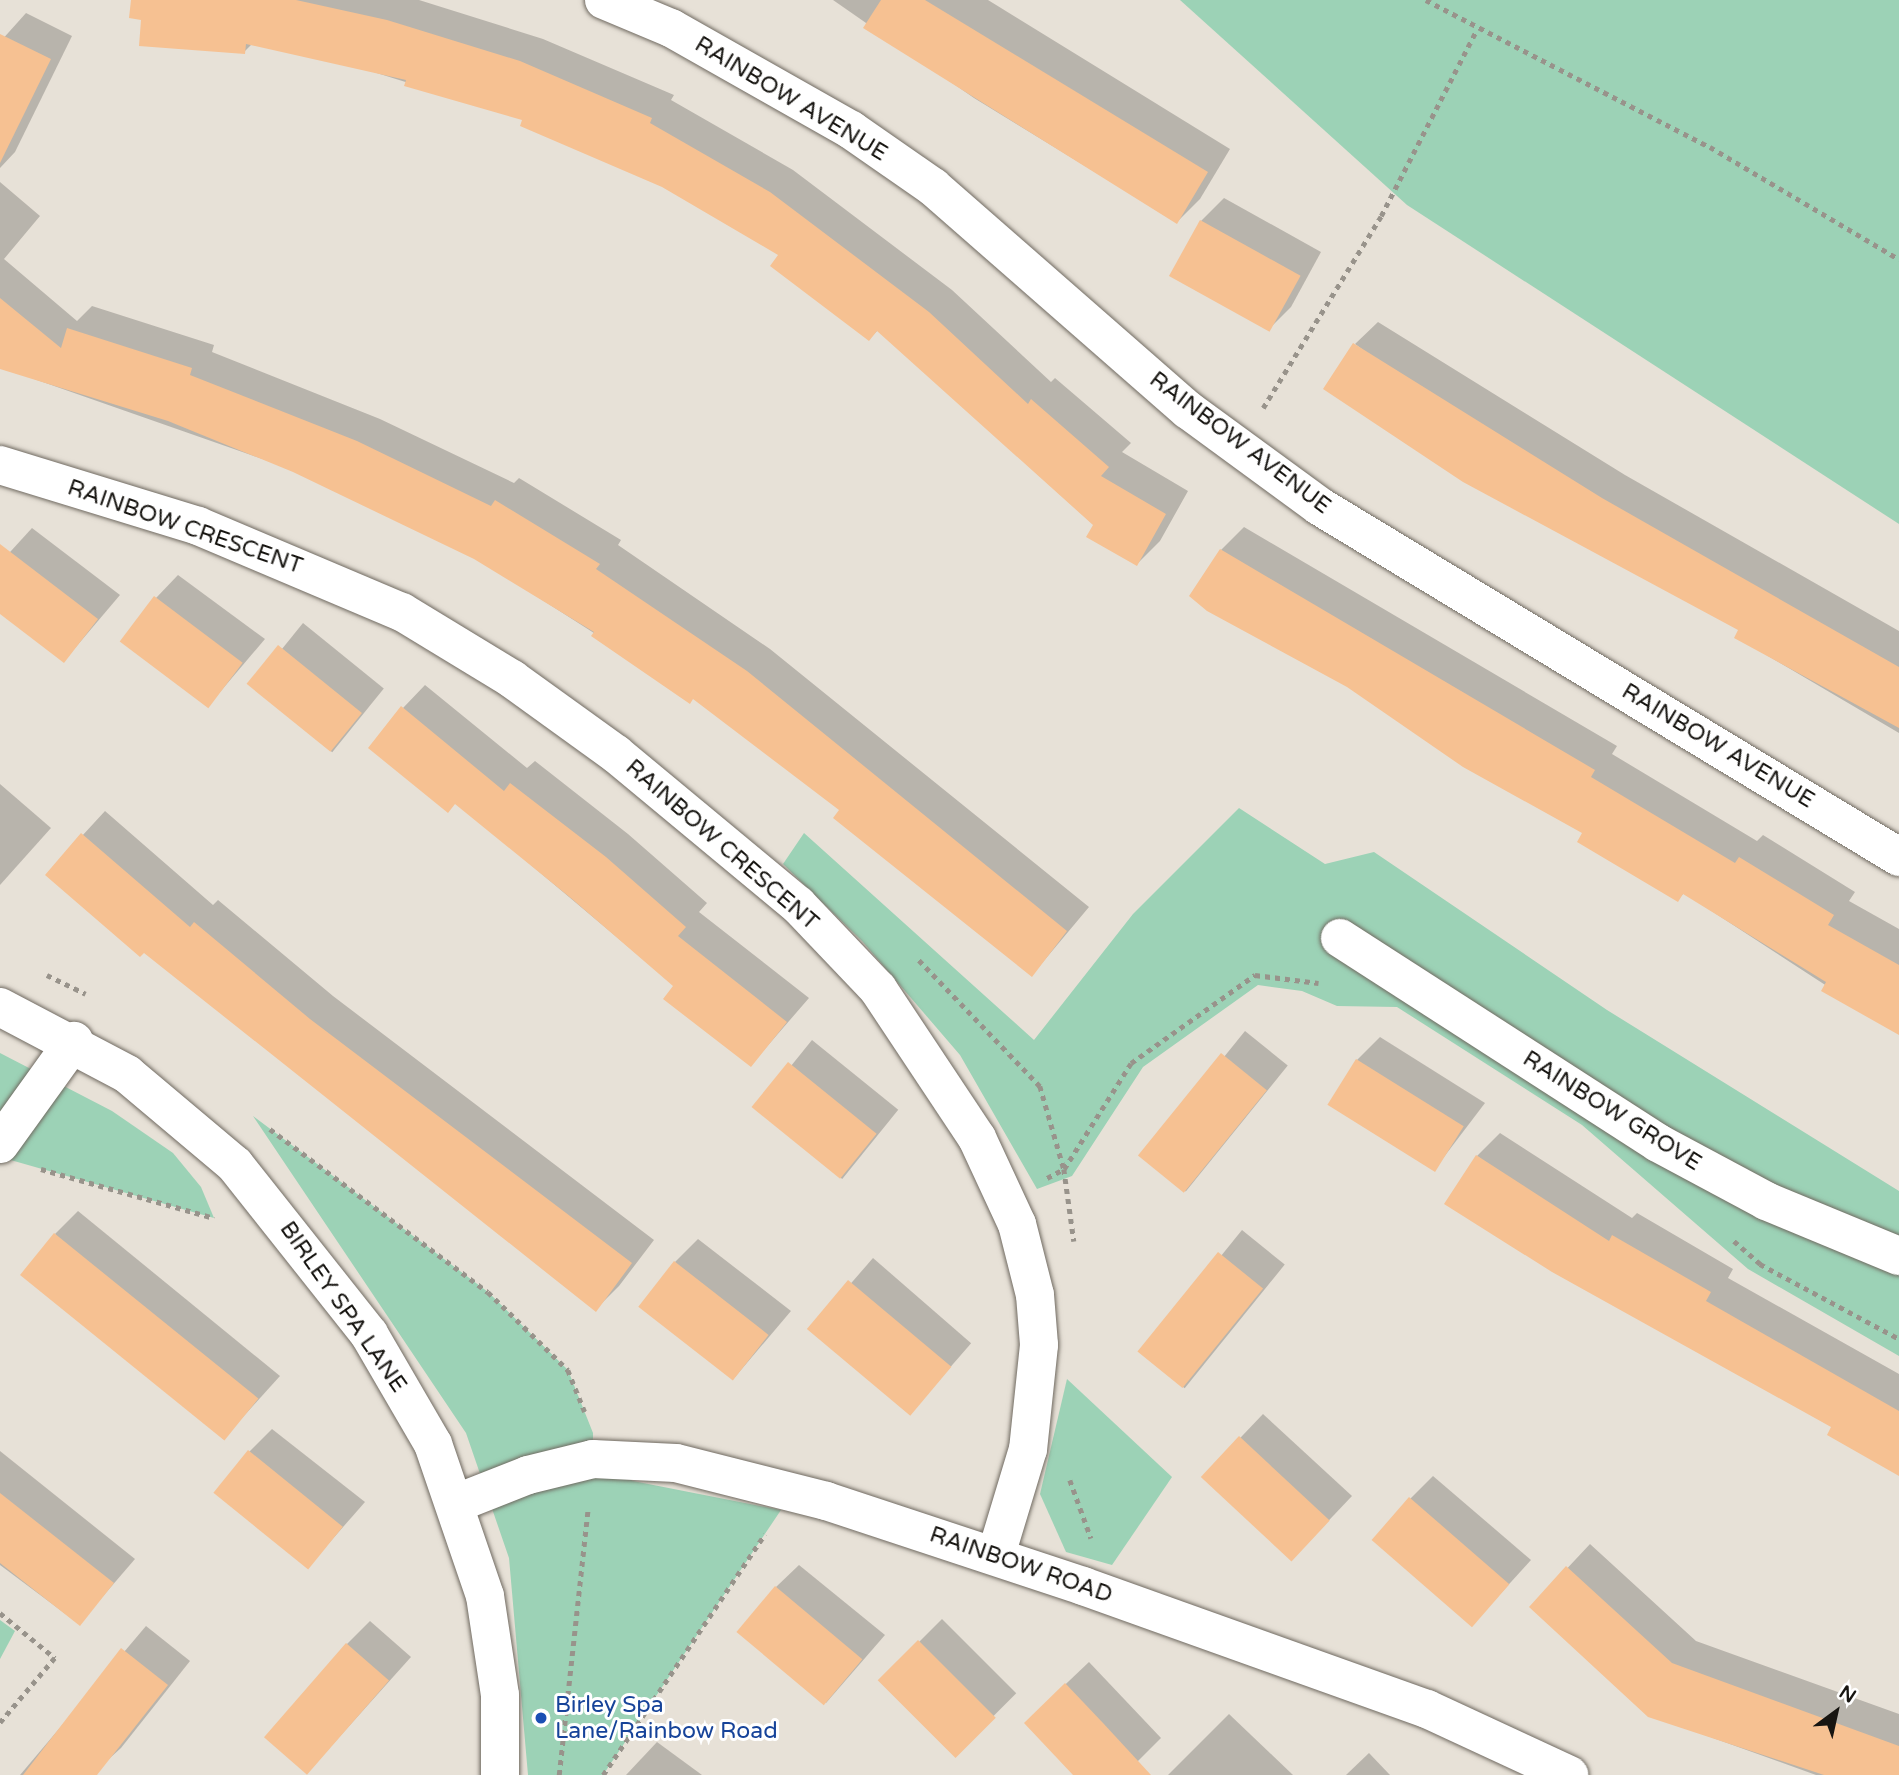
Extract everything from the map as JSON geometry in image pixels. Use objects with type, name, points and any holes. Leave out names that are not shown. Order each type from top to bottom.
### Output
[{"type":"street","name":"RAINBOW AVENUE","points":[[604,0],[756,74],[922,180],[1239,447],[1319,506],[1899,857]]},
{"type":"street","name":"RAINBOW CRESCENT","points":[[0,465],[198,526],[402,612],[512,679],[616,754],[798,905],[878,989],[931,1061],[1006,1200],[1035,1295],[1039,1345],[1028,1449],[996,1555]]},
{"type":"street","name":"RAINBOW GROVE","points":[[1340,938],[1670,1149],[1766,1201],[1899,1256]]},
{"type":"street","name":"BIRLEY SPA LANE","points":[[0,1007],[74,1041],[127,1074],[235,1165],[369,1334],[433,1444],[457,1503],[485,1596],[500,1695],[500,1775]]},
{"type":"street","points":[[13,1155],[74,1041]]},
{"type":"street","name":"RAINBOW ROAD","points":[[457,1503],[528,1475],[593,1459],[676,1464],[793,1493],[996,1555],[1381,1692],[1569,1775]]},
{"type":"path","points":[[1426,0],[1476,31],[1710,147],[1899,259]]},
{"type":"path","points":[[1239,447],[1381,216],[1476,31]]},
{"type":"path","points":[[1006,1200],[1064,1169],[1131,1063],[1255,975],[1305,984],[1399,977]]},
{"type":"path","points":[[13,1155],[214,1218],[235,1165]]},
{"type":"path","points":[[603,1775],[793,1493]]},
{"type":"path","points":[[0,1613],[55,1658],[0,1723]]},
{"type":"green space","points":[[1180,0],[1899,0],[1899,524],[1407,205]]},
{"type":"green space","points":[[1239,808],[1325,864],[1374,852],[1607,1010],[1899,1191],[1899,1356],[1748,1269],[1582,1125],[1397,1007],[1337,1006],[1302,991],[1258,985],[1143,1067],[1072,1176],[1037,1189],[960,1055],[862,941],[783,864],[804,833],[1034,1040],[1133,914]]},
{"type":"green space","points":[[0,1053],[112,1111],[173,1153],[201,1187],[214,1218],[0,1157]]},
{"type":"green space","points":[[253,1116],[488,1292],[568,1370],[593,1433],[593,1459],[633,1481],[781,1510],[603,1775],[528,1775],[509,1558],[466,1433]]},
{"type":"green space","points":[[1067,1379],[1172,1477],[1112,1565],[1066,1552],[1040,1494]]},
{"type":"green space","points":[[0,1620],[15,1631],[0,1659]]},
{"type":"building","points":[[131,0],[296,0],[387,20],[520,61],[652,118],[650,123],[770,192],[929,312],[1028,404],[1031,399],[1109,467],[1101,476],[1166,514],[1137,566],[1086,537],[1093,525],[877,331],[869,341],[770,266],[778,255],[662,187],[520,126],[522,120],[404,86],[406,80],[246,44],[245,54],[139,46],[141,20],[129,18]]},
{"type":"building","points":[[881,0],[925,0],[1208,172],[1177,224],[863,28]]},
{"type":"building","points":[[0,34],[51,59],[0,163]]},
{"type":"building","points":[[1200,220],[1301,276],[1270,332],[1169,276]]},
{"type":"building","points":[[0,298],[61,348],[67,328],[192,368],[190,375],[357,441],[491,506],[495,500],[600,564],[596,569],[747,671],[1067,931],[1032,977],[833,818],[839,810],[693,699],[690,704],[591,636],[594,632],[474,559],[293,472],[168,421],[0,369]]},
{"type":"building","points":[[1353,343],[1602,498],[1899,667],[1899,728],[1734,638],[1738,630],[1463,482],[1323,389]]},
{"type":"building","points":[[0,544],[98,619],[64,663],[0,614]]},
{"type":"building","points":[[1220,549],[1595,770],[1591,777],[1735,863],[1739,857],[1834,915],[1828,925],[1899,965],[1899,1035],[1821,991],[1826,982],[1683,894],[1678,902],[1577,842],[1582,833],[1463,767],[1347,687],[1207,611],[1189,596]]},
{"type":"building","points":[[154,596],[243,663],[208,708],[120,642]]},
{"type":"building","points":[[278,645],[362,713],[330,752],[247,684]]},
{"type":"building","points":[[401,706],[504,791],[510,783],[606,857],[686,927],[678,936],[787,1022],[751,1067],[663,999],[673,986],[572,899],[455,804],[448,813],[368,748]]},
{"type":"building","points":[[81,833],[190,927],[194,922],[310,1019],[632,1263],[596,1312],[144,953],[140,957],[45,875]]},
{"type":"building","points":[[1221,1053],[1267,1090],[1184,1193],[1138,1156]]},
{"type":"building","points":[[1356,1059],[1464,1126],[1435,1172],[1327,1105]]},
{"type":"building","points":[[788,1062],[877,1134],[840,1179],[751,1107]]},
{"type":"building","points":[[1476,1155],[1609,1241],[1612,1235],[1711,1292],[1706,1301],[1899,1411],[1899,1476],[1827,1435],[1831,1427],[1552,1272],[1444,1204]]},
{"type":"building","points":[[54,1233],[258,1399],[224,1440],[20,1275]]},
{"type":"building","points":[[1218,1252],[1263,1289],[1183,1388],[1137,1351]]},
{"type":"building","points":[[674,1261],[769,1335],[733,1381],[638,1307]]},
{"type":"building","points":[[848,1280],[951,1367],[910,1416],[807,1329]]},
{"type":"building","points":[[1239,1436],[1330,1521],[1291,1562],[1201,1477]]},
{"type":"building","points":[[248,1450],[343,1527],[308,1570],[213,1493]]},
{"type":"building","points":[[0,1493],[114,1583],[80,1626],[0,1563]]},
{"type":"building","points":[[1409,1497],[1509,1584],[1472,1627],[1372,1540]]},
{"type":"building","points":[[1566,1566],[1672,1663],[1899,1746],[1899,1775],[1824,1775],[1648,1717],[1529,1607]]},
{"type":"building","points":[[775,1586],[862,1659],[824,1705],[736,1632]]},
{"type":"building","points":[[918,1640],[996,1718],[955,1758],[878,1680]]},
{"type":"building","points":[[346,1643],[389,1680],[307,1775],[264,1737]]},
{"type":"building","points":[[121,1648],[168,1685],[97,1775],[23,1775]]},
{"type":"building","points":[[1065,1683],[1151,1775],[1073,1775],[1024,1723]]},
{"type":"place","name":"Birley Spa Lane/Rainbow Road","points":[[541,1718]]}]
